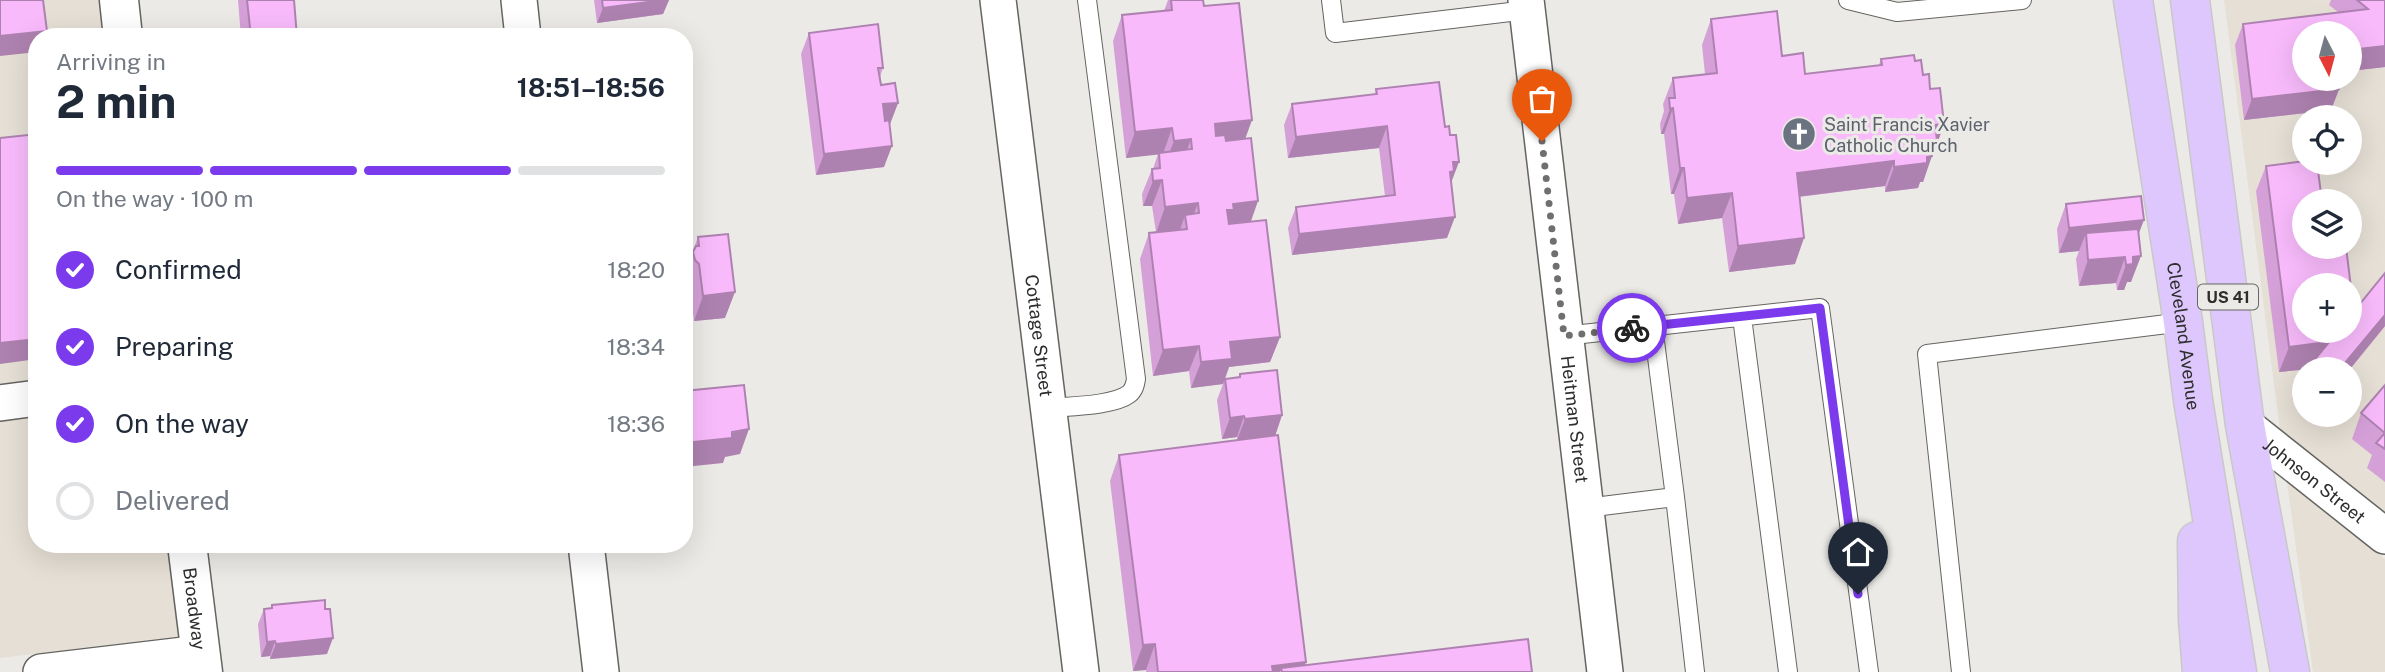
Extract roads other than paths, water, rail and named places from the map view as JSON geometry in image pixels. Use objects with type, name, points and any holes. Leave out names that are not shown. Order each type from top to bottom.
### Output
[{"type":"main road","name":"Cleveland Avenue","points":[[2133,0],[2237,672]]},
{"type":"main road","name":"US 41","points":[[2194,2],[2245,425],[2290,672]]},
{"type":"main road","points":[[2193,400],[2198,620],[2203,672]]},
{"type":"street","points":[[119,0],[123,28]]},
{"type":"street","points":[[519,0],[522,28]]},
{"type":"street","name":"Cottage Street","points":[[998,0],[1081,672]]},
{"type":"street","name":"Heitman Street","points":[[1526,5],[1605,672]]},
{"type":"street","points":[[0,403],[28,399]]},
{"type":"street","name":"Johnson Street","points":[[2245,425],[2385,536]]},
{"type":"street","name":"Broadway","points":[[188,553],[202,662]]},
{"type":"street","points":[[587,553],[601,672]]},
{"type":"street","points":[[41,672],[202,662]]},
{"type":"lane","points":[[1049,408],[1114,400],[1130,393],[1135,387],[1136,379],[1087,0]]},
{"type":"lane","points":[[1331,0],[1335,33],[1526,5]]},
{"type":"lane","points":[[1848,0],[1897,12],[1948,4],[2022,0]]},
{"type":"lane","points":[[1564,336],[1820,308],[1869,672]]},
{"type":"lane","points":[[1742,317],[1788,672]]},
{"type":"lane","points":[[1961,672],[1927,354],[2183,322]]},
{"type":"lane","points":[[1653,326],[1695,672]]},
{"type":"lane","points":[[1586,508],[1675,497]]},
{"type":"place","name":"Saint Francis Xavier Catholic Church","points":[[1799,134]]}]
